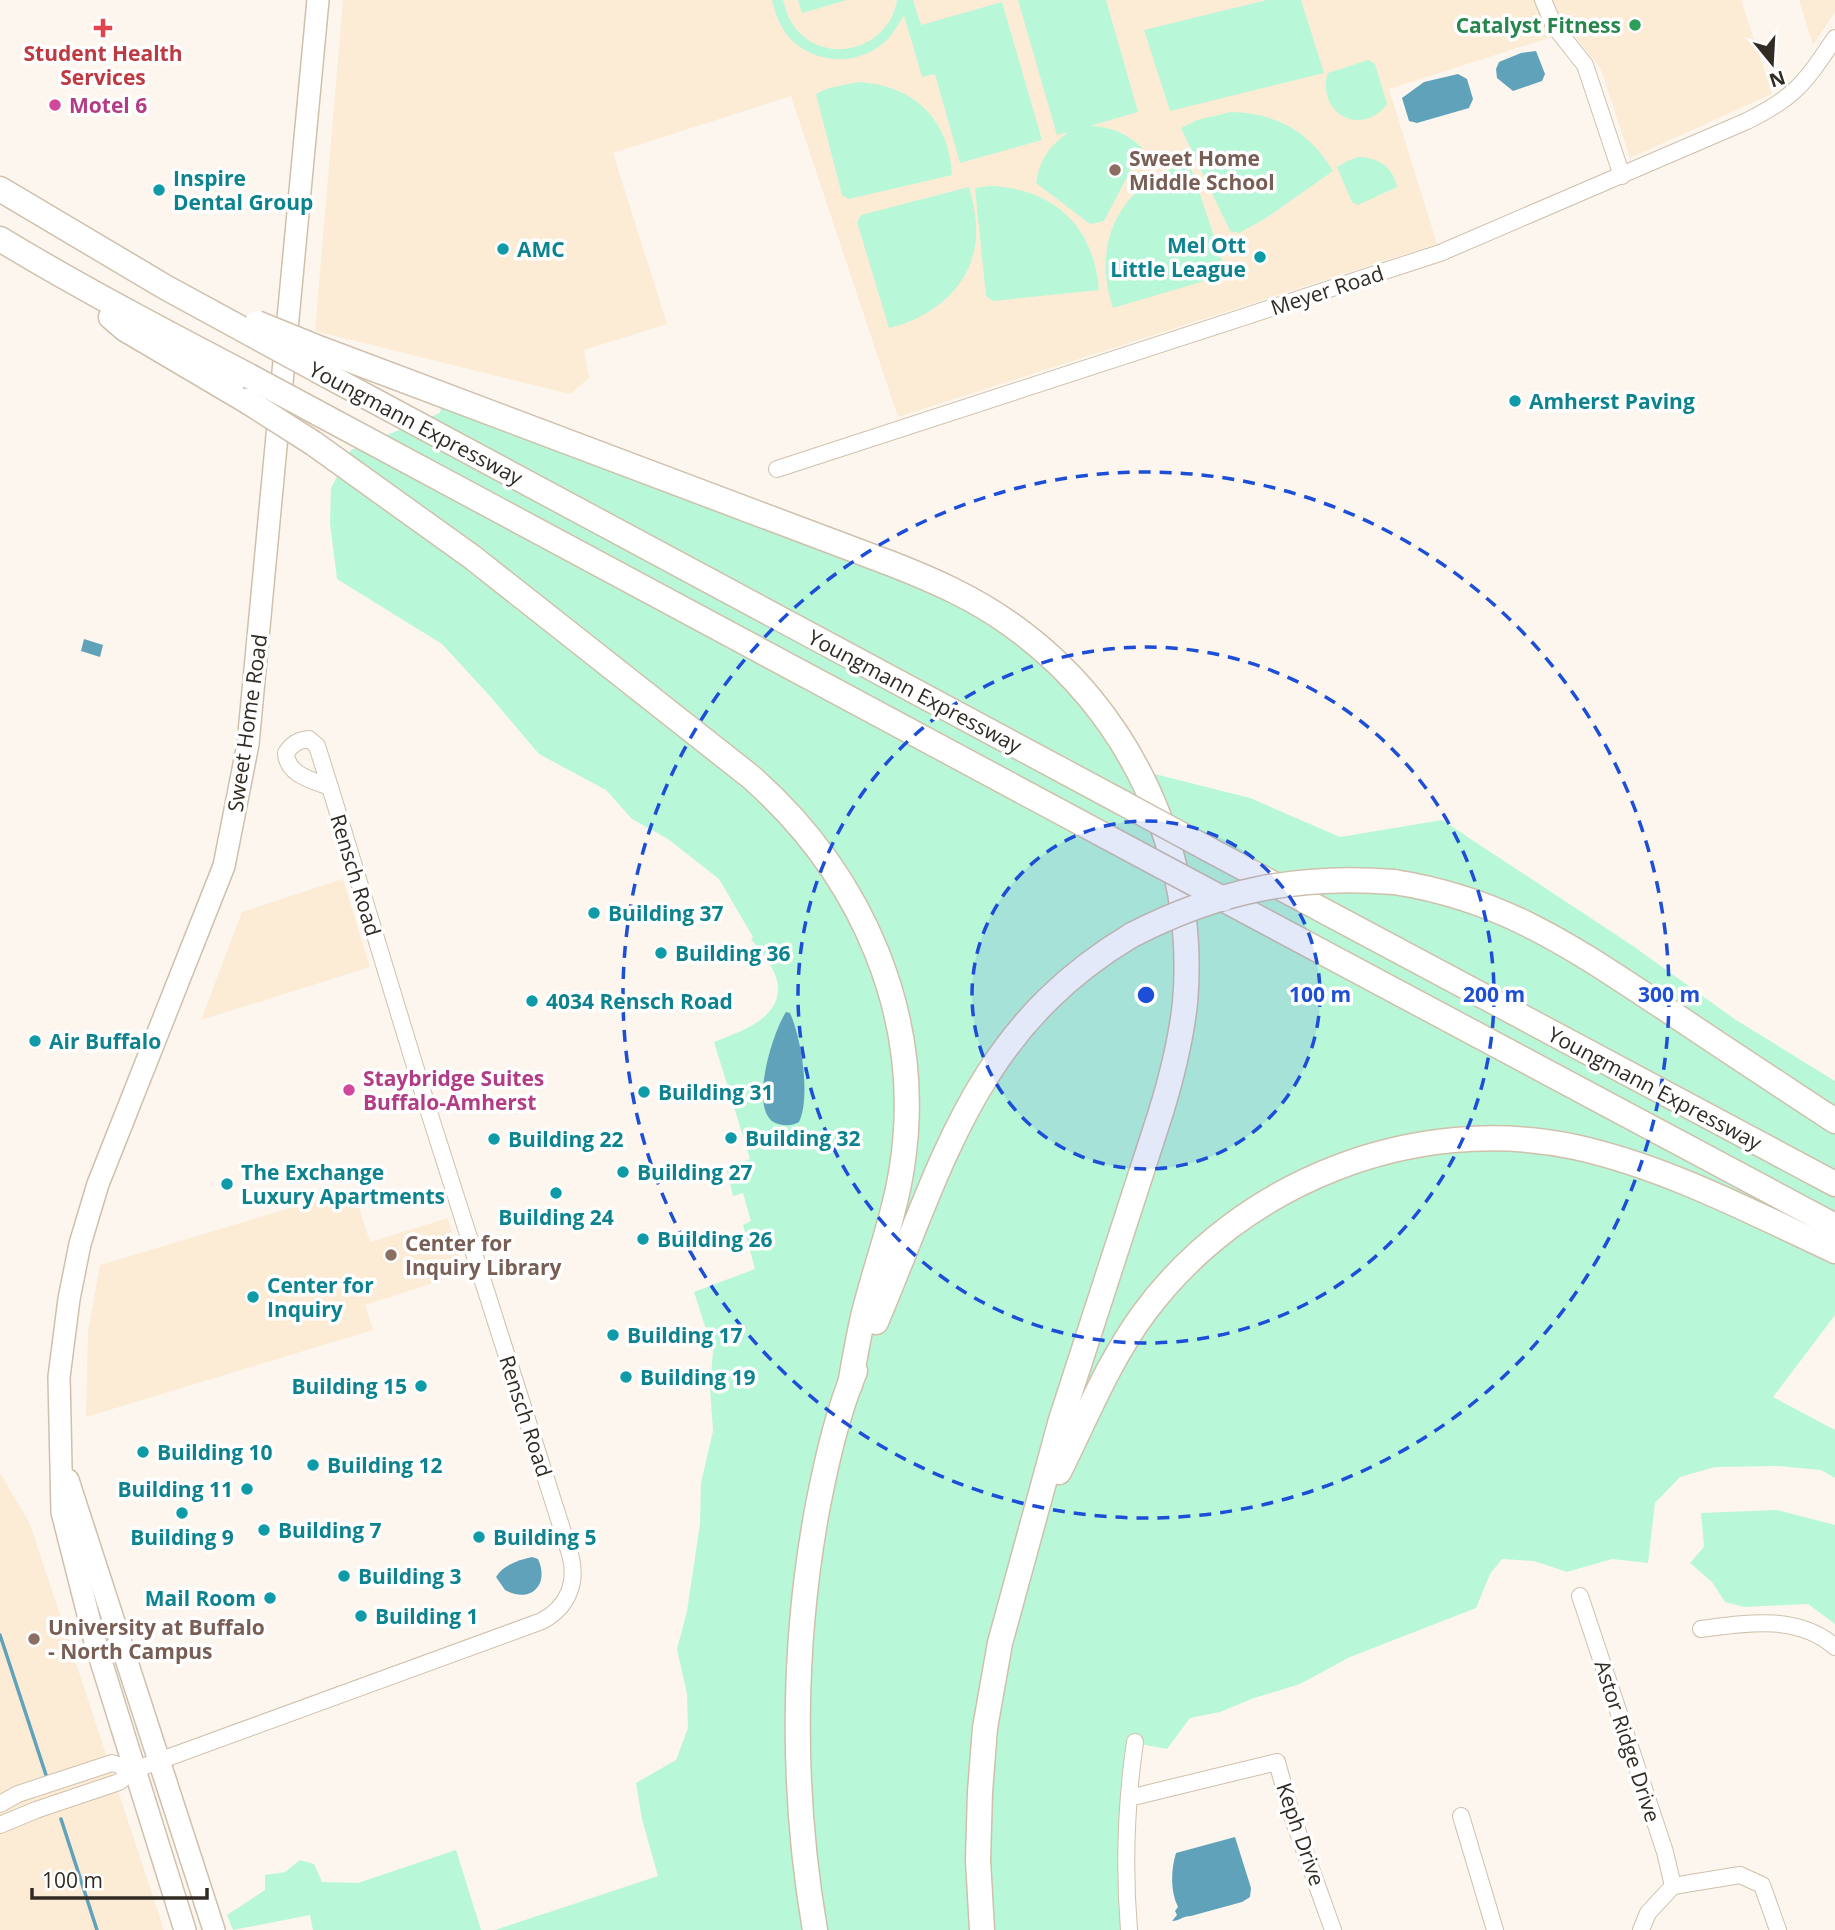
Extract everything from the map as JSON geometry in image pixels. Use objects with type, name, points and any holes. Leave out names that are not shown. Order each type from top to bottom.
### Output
[{"type":"highway","name":"Youngmann Expressway","points":[[0,189],[164,287],[320,360],[1123,803],[1835,1184]]},
{"type":"highway","name":"Youngmann Expressway","points":[[0,239],[70,282],[98,294],[1835,1226]]},
{"type":"highway","points":[[70,282],[125,329],[313,443],[472,557],[751,777],[783,806],[811,837],[848,891],[875,946],[894,1007],[903,1059],[906,1109],[904,1150],[898,1190],[863,1317],[849,1385],[821,1492],[802,1618],[798,1745],[805,1870],[815,1930]]},
{"type":"highway","points":[[320,360],[892,564],[952,589],[1009,623],[1044,650],[1090,697],[1128,750],[1157,809],[1177,877],[1185,933],[1185,1004],[1178,1048],[1161,1112],[1060,1420],[1000,1643],[985,1728],[978,1834],[982,1930]]},
{"type":"highway","points":[[849,1385],[968,1106],[989,1069],[1027,1019],[1091,961],[1132,935],[1198,905],[1260,887],[1325,880],[1394,882],[1472,900],[1513,916],[1605,969],[1835,1121]]},
{"type":"highway","points":[[1034,1522],[1109,1368],[1131,1332],[1163,1290],[1200,1251],[1250,1212],[1286,1190],[1354,1161],[1405,1147],[1468,1139],[1511,1139],[1574,1147],[1655,1172],[1835,1251]]},
{"type":"main road","name":"Sweet Home Road","points":[[185,1930],[95,1642],[69,1545],[62,1512],[59,1410],[61,1354],[80,1244],[98,1184],[224,866],[248,744],[318,0]]},
{"type":"main road","name":"Sweet Home Road","points":[[62,1461],[214,1930]]},
{"type":"street","points":[[1543,0],[1554,26],[1588,71],[1622,176]]},
{"type":"street","name":"Meyer Road","points":[[777,469],[1440,253],[1622,176],[1784,102],[1807,78],[1835,38]]},
{"type":"street","name":"Rensch Road","points":[[0,1825],[36,1810],[119,1783],[134,1770],[542,1621],[562,1604],[573,1580],[570,1554],[428,1108],[330,787]]},
{"type":"street","name":"Astor Ridge Drive","points":[[1580,1596],[1664,1852],[1672,1886]]},
{"type":"street","points":[[1701,1629],[1746,1623],[1792,1625],[1824,1638],[1835,1647]]},
{"type":"street","points":[[1129,1930],[1129,1798],[1135,1742]]},
{"type":"street","name":"Keph Drive","points":[[1129,1798],[1277,1762],[1291,1814],[1333,1930]]},
{"type":"street","name":"Rensch Road","points":[[0,1804],[18,1794],[111,1763],[134,1770]]},
{"type":"street","points":[[1461,1816],[1495,1930]]},
{"type":"street","points":[[1641,1930],[1648,1913],[1672,1886],[1740,1875],[1762,1885],[1778,1930]]},
{"type":"shaded area","points":[[343,0],[1741,0],[1772,94],[1630,158],[1601,69],[1571,31],[1389,89],[1437,244],[898,417],[791,96],[613,153],[667,324],[584,350],[589,378],[570,394],[315,331]]},
{"type":"shaded area","points":[[1799,0],[1835,0],[1835,12],[1813,45]]},
{"type":"shaded area","points":[[343,879],[370,967],[201,1020],[242,912]]},
{"type":"shaded area","points":[[353,1189],[370,1242],[448,1218],[464,1273],[365,1305],[373,1330],[86,1417],[88,1332],[100,1265]]},
{"type":"shaded area","name":"University at Buffalo - North Campus","points":[[0,1473],[30,1524],[164,1930],[0,1930]]},
{"type":"green space","points":[[772,0],[783,0],[792,23],[810,41],[825,48],[841,49],[871,40],[883,30],[892,16],[897,0],[913,0],[921,25],[1002,2],[1042,140],[960,163],[935,74],[922,77],[904,15],[888,38],[870,52],[858,57],[832,59],[807,51],[796,44],[782,27]]},
{"type":"green space","points":[[798,0],[847,0],[802,13]]},
{"type":"green space","points":[[1018,0],[1106,0],[1138,112],[1090,126],[1118,132],[1142,148],[1104,221],[1090,224],[1036,183],[1046,154],[1069,132],[1057,135]]},
{"type":"green space","points":[[1267,0],[1301,0],[1324,73],[1170,111],[1144,30]]},
{"type":"green space","points":[[1368,60],[1375,64],[1387,104],[1377,114],[1366,119],[1344,117],[1329,101],[1327,75]]},
{"type":"green space","points":[[858,82],[896,90],[925,109],[944,137],[952,175],[849,199],[842,195],[816,94],[829,88]]},
{"type":"green space","points":[[1231,112],[1263,116],[1291,127],[1314,145],[1333,171],[1266,218],[1239,233],[1230,231],[1181,128],[1197,120]]},
{"type":"green space","points":[[1358,157],[1384,164],[1397,187],[1358,205],[1352,202],[1337,167]]},
{"type":"green space","points":[[1189,162],[1225,269],[1221,276],[1113,308],[1107,283],[1106,259],[1109,237],[1117,217],[1129,199],[1146,184]]},
{"type":"green space","points":[[991,186],[1034,195],[1067,216],[1080,230],[1089,248],[1096,268],[1099,290],[993,301],[986,296],[975,188]]},
{"type":"green space","points":[[969,187],[976,229],[974,253],[968,269],[960,283],[936,307],[889,328],[857,222],[861,215]]},
{"type":"green space","points":[[443,395],[1009,623],[1139,770],[1250,798],[1340,837],[1442,820],[1633,946],[1736,1020],[1835,1081],[1835,1315],[1773,1397],[1835,1430],[1835,1478],[1821,1470],[1777,1466],[1715,1467],[1680,1477],[1655,1503],[1648,1563],[1612,1559],[1567,1572],[1534,1561],[1502,1559],[1490,1574],[1476,1608],[1350,1657],[1300,1684],[1220,1712],[1190,1718],[1167,1749],[1135,1743],[1129,1930],[495,1930],[658,1876],[642,1819],[636,1783],[676,1760],[688,1728],[687,1694],[677,1649],[687,1611],[700,1524],[701,1483],[713,1431],[710,1388],[713,1351],[694,1292],[755,1269],[743,1225],[751,1221],[743,1193],[733,1196],[726,1167],[750,1159],[714,1042],[760,1020],[769,1012],[778,991],[771,967],[751,939],[753,937],[719,879],[668,839],[632,819],[606,790],[539,754],[442,644],[337,579],[330,523],[331,488],[351,450],[440,413]]},
{"type":"green space","points":[[1777,1510],[1835,1525],[1835,1624],[1808,1604],[1745,1607],[1725,1602],[1712,1582],[1690,1563],[1704,1547],[1701,1513]]},
{"type":"green space","points":[[456,1850],[481,1930],[313,1930],[310,1915],[233,1930],[227,1915],[265,1890],[265,1875],[285,1872],[300,1860],[314,1864],[322,1882],[358,1883]]},
{"type":"water","points":[[1536,51],[1545,74],[1542,81],[1513,91],[1497,78],[1496,69],[1499,62],[1521,53]]},
{"type":"water","points":[[1458,74],[1467,79],[1473,99],[1469,108],[1417,123],[1409,121],[1402,98],[1424,82]]},
{"type":"water","points":[[84,639],[103,645],[100,657],[81,651]]},
{"type":"water","points":[[786,1012],[790,1013],[798,1037],[804,1098],[799,1122],[786,1125],[778,1124],[769,1117],[764,1105],[763,1090],[769,1053]]},
{"type":"water","points":[[532,1557],[538,1559],[541,1568],[541,1577],[535,1590],[522,1595],[505,1590],[496,1577],[499,1573],[512,1564]]},
{"type":"water","points":[[1235,1837],[1251,1888],[1250,1897],[1242,1902],[1172,1921],[1177,1915],[1175,1911],[1178,1907],[1172,1880],[1176,1853]]},
{"type":"waterway","points":[[0,1635],[46,1775]]},
{"type":"waterway","points":[[61,1819],[97,1930]]},
{"type":"place","name":"Catalyst Fitness","points":[[1635,25]]},
{"type":"place","name":"Student Health Services","points":[[103,28]]},
{"type":"place","name":"Motel 6","points":[[55,105]]},
{"type":"place","name":"Sweet Home Middle School","points":[[1115,170]]},
{"type":"place","name":"Inspire Dental Group","points":[[159,190]]},
{"type":"place","name":"AMC","points":[[503,249]]},
{"type":"place","name":"Mel Ott Little League","points":[[1260,257]]},
{"type":"place","name":"Amherst Paving","points":[[1515,401]]},
{"type":"place","name":"Building 37","points":[[594,913]]},
{"type":"place","name":"Building 36","points":[[661,953]]},
{"type":"place","name":"4034 Rensch Road","points":[[532,1001]]},
{"type":"place","name":"Air Buffalo","points":[[35,1041]]},
{"type":"place","name":"Staybridge Suites Buffalo-Amherst","points":[[349,1090]]},
{"type":"place","name":"Building 31","points":[[644,1092]]},
{"type":"place","name":"Building 32","points":[[731,1138]]},
{"type":"place","name":"Building 22","points":[[494,1139]]},
{"type":"place","name":"Building 27","points":[[623,1172]]},
{"type":"place","name":"The Exchange Luxury Apartments","points":[[227,1184]]},
{"type":"place","name":"Building 24","points":[[556,1193]]},
{"type":"place","name":"Building 26","points":[[643,1239]]},
{"type":"place","name":"Center for Inquiry Library","points":[[391,1255]]},
{"type":"place","name":"Center for Inquiry","points":[[253,1297]]},
{"type":"place","name":"Building 17","points":[[613,1335]]},
{"type":"place","name":"Building 19","points":[[626,1377]]},
{"type":"place","name":"Building 15","points":[[421,1386]]},
{"type":"place","name":"Building 10","points":[[143,1452]]},
{"type":"place","name":"Building 12","points":[[313,1465]]},
{"type":"place","name":"Building 11","points":[[247,1489]]},
{"type":"place","name":"Building 9","points":[[182,1513]]},
{"type":"place","name":"Building 7","points":[[264,1530]]},
{"type":"place","name":"Building 5","points":[[479,1537]]},
{"type":"place","name":"Building 3","points":[[344,1576]]},
{"type":"place","name":"Mail Room","points":[[270,1598]]},
{"type":"place","name":"Building 1","points":[[361,1616]]},
{"type":"place","name":"University at Buffalo - North Campus","points":[[34,1639]]}]
